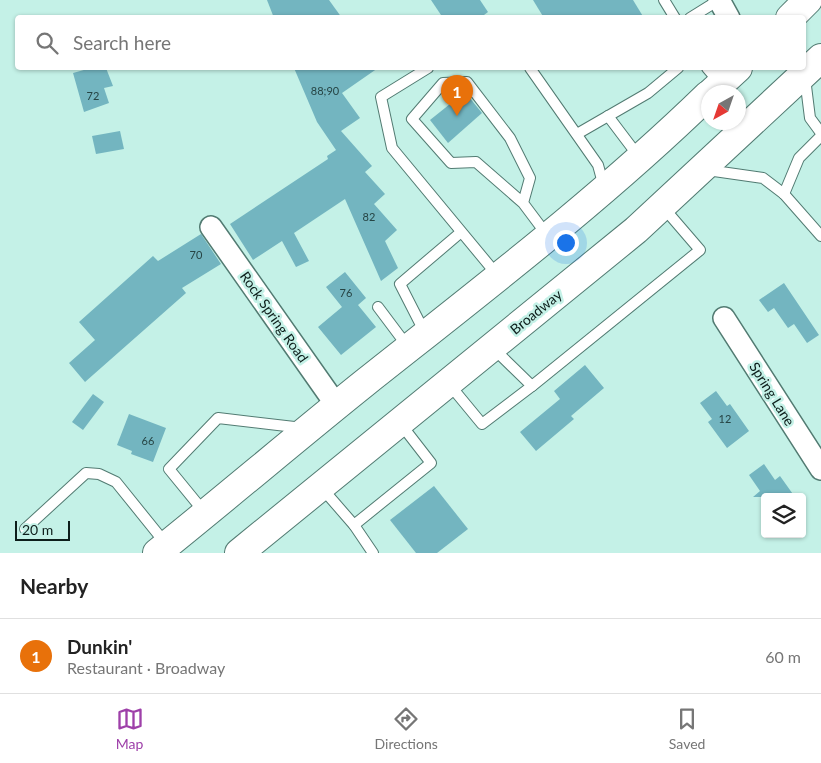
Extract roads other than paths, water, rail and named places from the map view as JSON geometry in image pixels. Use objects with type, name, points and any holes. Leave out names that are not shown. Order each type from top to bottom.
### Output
[{"type":"highway","points":[[793,15],[808,0]]},
{"type":"highway","name":"Broadway","points":[[239,553],[636,230],[813,65]]},
{"type":"highway","points":[[162,549],[605,189],[640,158],[717,81]]},
{"type":"street","points":[[719,0],[727,15]]},
{"type":"street","name":"Rock Spring Road","points":[[211,227],[337,406]]},
{"type":"street","name":"Spring Lane","points":[[724,318],[821,469]]},
{"type":"lane","points":[[664,0],[673,15]]},
{"type":"lane","points":[[695,15],[719,0]]},
{"type":"lane","points":[[784,194],[799,158],[821,134],[810,118],[813,65]]},
{"type":"lane","points":[[425,70],[381,97],[392,148],[498,277]]},
{"type":"lane","points":[[531,70],[598,165],[605,189]]},
{"type":"lane","points":[[577,134],[648,93],[676,70]]},
{"type":"lane","points":[[522,203],[530,178],[510,138],[467,82],[443,83],[412,119],[451,163],[476,162],[522,203],[548,236]]},
{"type":"lane","points":[[608,116],[640,158]]},
{"type":"lane","points":[[701,169],[763,178],[784,194],[821,236]]},
{"type":"lane","points":[[448,384],[482,424],[700,250],[662,206]]},
{"type":"lane","points":[[417,342],[400,284],[460,233]]},
{"type":"lane","points":[[378,307],[417,342]]},
{"type":"lane","points":[[492,347],[532,386]]},
{"type":"lane","points":[[205,514],[170,469],[218,418],[309,429]]},
{"type":"lane","points":[[354,525],[431,462],[400,423]]},
{"type":"lane","points":[[25,529],[86,473],[99,474],[116,482],[162,549]]},
{"type":"lane","points":[[321,487],[354,525],[373,553]]},
{"type":"place","name":"Dunkin'","points":[[457,116]]}]
